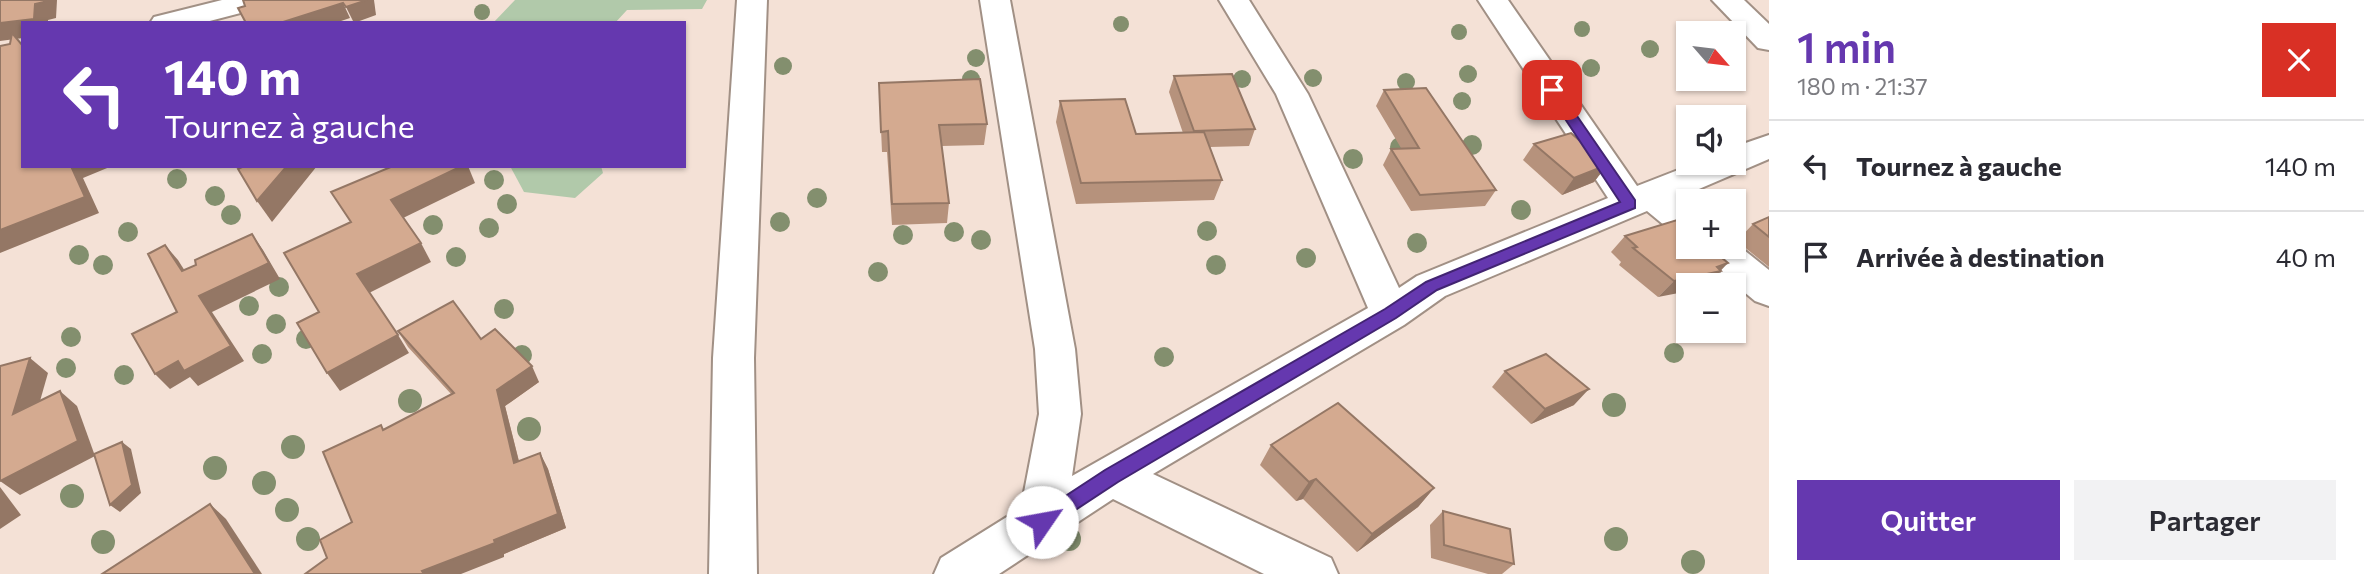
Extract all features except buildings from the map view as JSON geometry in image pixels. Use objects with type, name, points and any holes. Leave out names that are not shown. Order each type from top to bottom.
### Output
[{"type":"street","points":[[173,21],[257,0]]},
{"type":"street","points":[[733,574],[731,421],[736,265],[752,0]]},
{"type":"street","points":[[995,0],[1055,349],[1060,414],[1042,522]]},
{"type":"street","points":[[1234,0],[1292,94],[1372,267],[1390,314]]},
{"type":"street","points":[[1493,0],[1640,199],[1676,219]]},
{"type":"street","points":[[1727,0],[1769,41]]},
{"type":"street","points":[[1746,155],[1769,146]]},
{"type":"street","points":[[958,574],[1111,476],[1390,314],[1431,286],[1699,175]]},
{"type":"street","points":[[1730,259],[1769,291]]},
{"type":"street","points":[[1111,476],[1314,574]]},
{"type":"green space","points":[[515,0],[707,0],[702,9],[627,10],[617,21],[495,21]]},
{"type":"green space","points":[[511,168],[602,168],[603,173],[575,198],[524,192]]},
{"type":"route","points":[[1042,522],[1111,476],[1390,314],[1431,286],[1629,204],[1552,90]]}]
